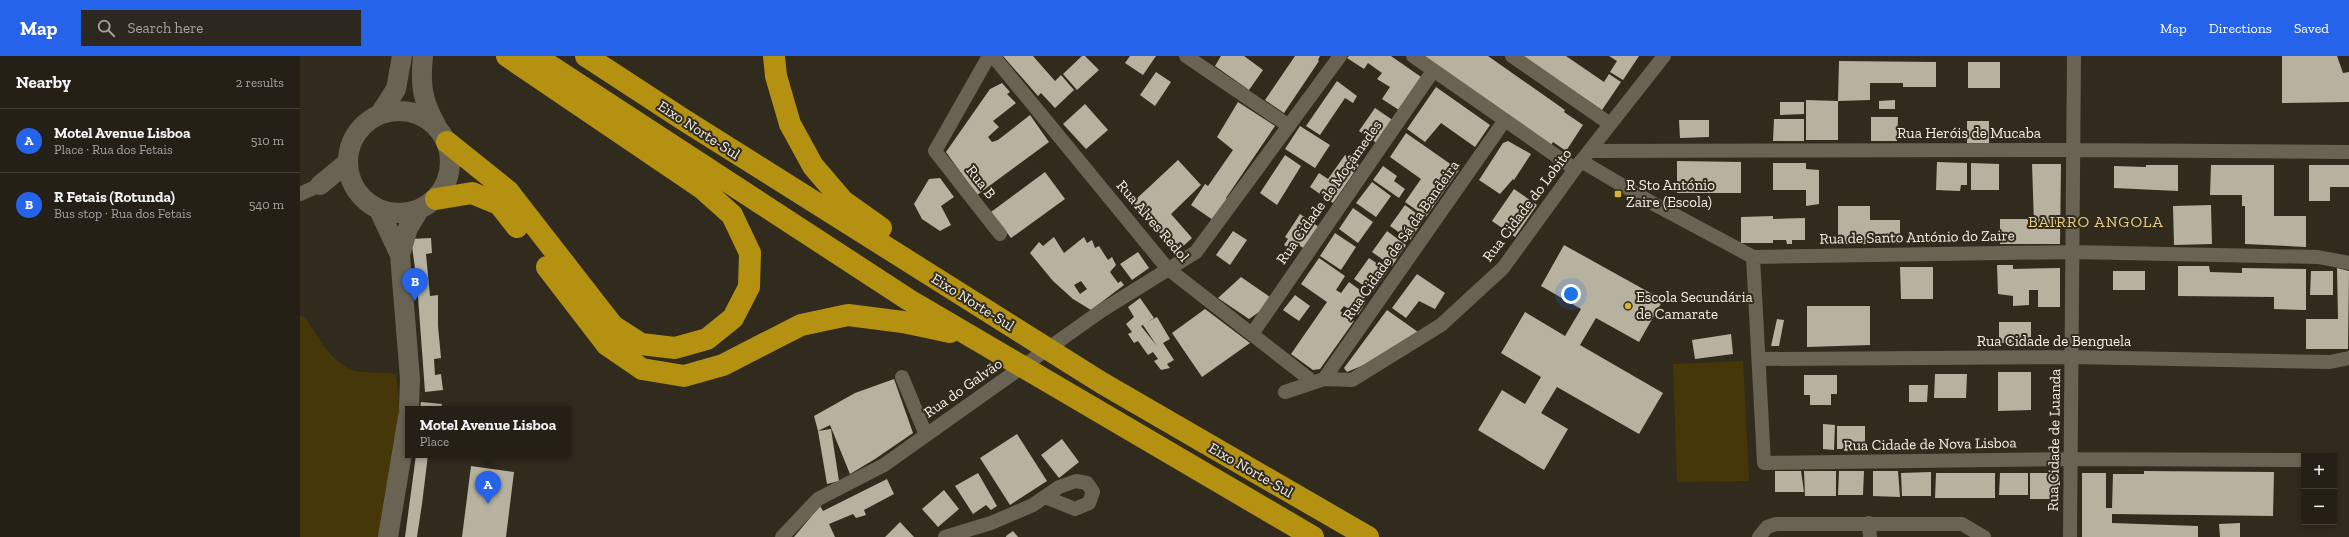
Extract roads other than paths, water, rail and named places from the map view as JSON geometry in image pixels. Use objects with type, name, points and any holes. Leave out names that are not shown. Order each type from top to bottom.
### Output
[{"type":"highway","points":[[442,134],[508,191],[613,326],[642,344],[675,348],[707,339],[733,318],[749,287],[750,253],[732,215],[703,189],[507,56]]},
{"type":"highway","name":"Eixo Norte-Sul","points":[[535,56],[909,300],[967,336],[1313,537]]},
{"type":"highway","name":"Eixo Norte-Sul","points":[[586,56],[1102,383],[1368,537]]},
{"type":"highway","points":[[774,56],[776,76],[790,124],[813,166],[843,201],[889,234],[926,272]]},
{"type":"highway","points":[[428,204],[472,193],[499,204],[607,345],[642,369],[684,376],[723,365],[802,325],[848,315],[903,322],[967,336]]},
{"type":"street","points":[[380,114],[396,89],[402,56]]},
{"type":"street","points":[[400,255],[408,228],[447,182],[451,162],[442,134],[426,107],[421,85],[424,56]]},
{"type":"street","name":"Rua B","points":[[989,56],[935,151],[1000,234]]},
{"type":"street","name":"Rua Alves Redol","points":[[993,56],[1167,268],[1252,334],[1318,381]]},
{"type":"street","points":[[1186,56],[1289,126]]},
{"type":"street","name":"Rua do Galvão","points":[[782,537],[818,499],[884,465],[1101,311],[1167,268],[1196,252],[1340,56]]},
{"type":"street","name":"Rua de Santo António do Zaire","points":[[1413,56],[1505,120],[1582,160],[1654,204],[1753,257],[2073,252],[2318,257],[2349,262]]},
{"type":"street","points":[[1512,56],[1610,124]]},
{"type":"street","name":"Rua Cidade do Lobito","points":[[1285,392],[1318,381],[1352,380],[1441,325],[1503,268],[1582,160],[1664,56]]},
{"type":"street","name":"Rua Cidade de Luanda","points":[[2070,537],[2074,56]]},
{"type":"street","name":"Rua Cidade de Moçâmedes","points":[[1252,334],[1434,70]]},
{"type":"street","points":[[428,204],[399,214],[379,210],[363,198],[352,181],[348,162],[352,142],[363,125],[380,114],[400,110],[419,114],[442,134]]},
{"type":"street","name":"Rua Cidade de Sá da Bandeira","points":[[1318,381],[1505,120]]},
{"type":"street","name":"Rua Heróis de Mucaba","points":[[1582,160],[2074,150],[2349,152]]},
{"type":"street","points":[[300,194],[320,185],[348,162]]},
{"type":"street","points":[[320,185],[352,181]]},
{"type":"street","points":[[379,210],[400,255],[410,378],[409,406]]},
{"type":"street","name":"Rua Cidade de Nova Lisboa","points":[[1753,257],[1764,463],[2071,459],[2301,460]]},
{"type":"street","name":"Rua Cidade de Benguela","points":[[1759,359],[2072,357],[2330,362],[2349,358]]},
{"type":"street","points":[[902,377],[926,435]]},
{"type":"street","points":[[388,537],[405,435]]},
{"type":"street","points":[[944,537],[991,523],[1033,505],[1045,497]]},
{"type":"street","points":[[1870,523],[1870,537]]},
{"type":"street","points":[[1760,537],[1767,527],[1776,524],[1870,523],[1962,524],[1984,537]]},
{"type":"place","name":"R Sto António Zaire (Escola)","points":[[1618,194]]},
{"type":"place","name":"R Fetais (Rotunda)","points":[[415,301]]},
{"type":"place","name":"Escola Secundária de Camarate","points":[[1628,306]]},
{"type":"place","name":"Motel Avenue Lisboa","points":[[488,504]]},
{"type":"district","name":"BAIRRO ANGOLA","points":[[2096,221]]}]
